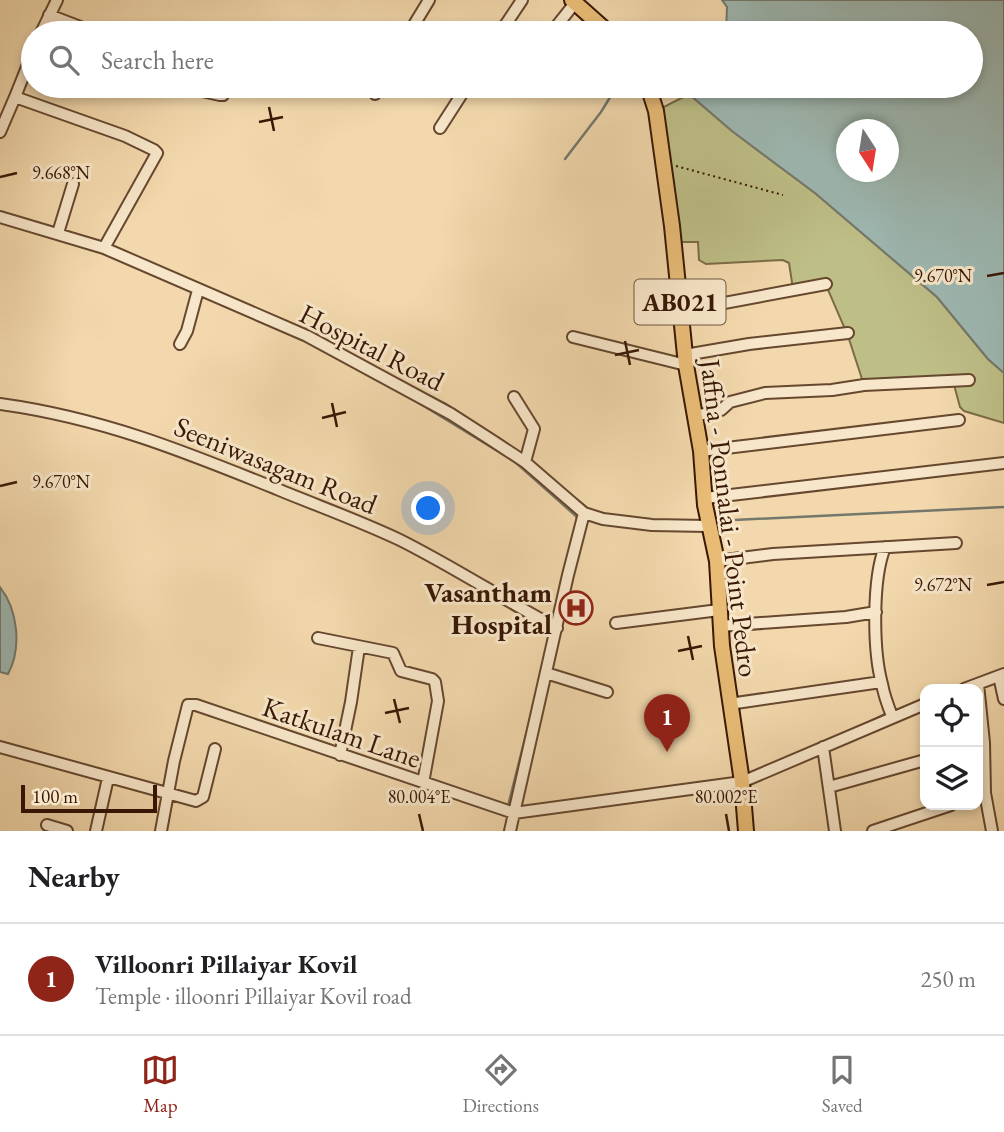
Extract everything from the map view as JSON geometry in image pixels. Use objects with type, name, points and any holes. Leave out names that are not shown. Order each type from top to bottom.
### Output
[{"type":"main road","points":[[573,1],[596,21]]},
{"type":"main road","name":"Jaffna - Ponnalai - Point Pedro","points":[[652,98],[663,163],[686,360],[701,451],[708,526],[717,561],[719,617],[729,704],[742,782],[746,831]]},
{"type":"street","points":[[46,21],[57,0]]},
{"type":"street","points":[[417,21],[429,0]]},
{"type":"street","points":[[508,21],[522,0]]},
{"type":"street","points":[[559,21],[573,1]]},
{"type":"street","points":[[49,15],[65,21]]},
{"type":"street","points":[[0,132],[21,82]]},
{"type":"street","points":[[15,97],[125,136],[150,147],[156,153],[104,248]]},
{"type":"street","points":[[440,128],[459,98]]},
{"type":"street","points":[[58,233],[74,184]]},
{"type":"street","name":"Hospital Road","points":[[0,217],[104,248],[307,336],[451,414],[525,462],[584,513],[603,519],[652,525],[708,526]]},
{"type":"street","points":[[681,311],[826,284]]},
{"type":"street","points":[[180,344],[187,331],[198,290]]},
{"type":"street","points":[[573,337],[686,360],[749,344],[848,334]]},
{"type":"street","points":[[695,416],[720,410],[730,402],[765,393],[832,390],[864,384],[969,380]]},
{"type":"street","points":[[514,397],[534,429],[525,462]]},
{"type":"street","points":[[526,398],[526,415]]},
{"type":"street","name":"Seeniwasagam Road","points":[[0,404],[73,416],[120,428],[181,450],[398,539],[557,628]]},
{"type":"street","points":[[701,451],[958,420]]},
{"type":"street","points":[[705,498],[1004,463]]},
{"type":"street","points":[[510,831],[584,513]]},
{"type":"street","points":[[717,561],[773,554],[956,543]]},
{"type":"street","points":[[885,547],[878,563],[876,648],[881,682],[892,716]]},
{"type":"street","points":[[617,622],[719,617],[846,617],[876,612]]},
{"type":"street","points":[[318,638],[393,653],[401,671],[435,682],[438,702],[423,783]]},
{"type":"street","points":[[340,755],[359,647]]},
{"type":"street","points":[[546,673],[607,692]]},
{"type":"street","points":[[978,684],[1001,675],[1004,699]]},
{"type":"street","points":[[729,704],[881,682]]},
{"type":"street","name":"Katkulam Lane","points":[[168,794],[186,707],[196,705],[514,813]]},
{"type":"street","points":[[514,813],[742,782],[920,706]]},
{"type":"street","points":[[0,747],[196,801],[201,800],[215,749]]},
{"type":"street","points":[[823,747],[835,831]]},
{"type":"street","points":[[829,787],[920,761]]},
{"type":"street","points":[[96,831],[108,778]]},
{"type":"street","points":[[161,831],[168,794]]},
{"type":"street","points":[[983,802],[992,831]]},
{"type":"street","points":[[873,831],[936,810]]},
{"type":"street","points":[[47,825],[67,831]]},
{"type":"path","points":[[663,163],[783,195]]},
{"type":"green space","points":[[681,98],[694,98],[732,131],[815,193],[937,297],[988,359],[1004,373],[1004,423],[964,411],[960,407],[953,381],[864,385],[848,336],[826,285],[793,289],[789,263],[783,260],[706,264],[699,260],[698,242],[673,242],[656,111]]},
{"type":"water","points":[[722,0],[1004,0],[1004,373],[988,359],[937,297],[815,193],[732,131],[694,98],[983,98],[983,21],[726,21],[727,7]]},
{"type":"water","points":[[0,587],[11,607],[16,629],[15,653],[8,674],[0,672]]},
{"type":"waterway","points":[[565,159],[610,98]]},
{"type":"waterway","points":[[346,363],[362,371]]},
{"type":"waterway","points":[[398,379],[446,404],[508,445]]},
{"type":"waterway","points":[[414,400],[514,461],[577,517],[577,522]]},
{"type":"waterway","points":[[576,499],[590,510]]},
{"type":"waterway","points":[[714,521],[1004,507]]},
{"type":"waterway","points":[[508,806],[536,695]]},
{"type":"waterway","points":[[863,725],[887,713]]},
{"type":"waterway","points":[[175,738],[179,720]]},
{"type":"place","name":"Vasantham Hospital","points":[[576,608]]},
{"type":"place","name":"Villoonri Pillaiyar Kovil","points":[[667,752]]}]
